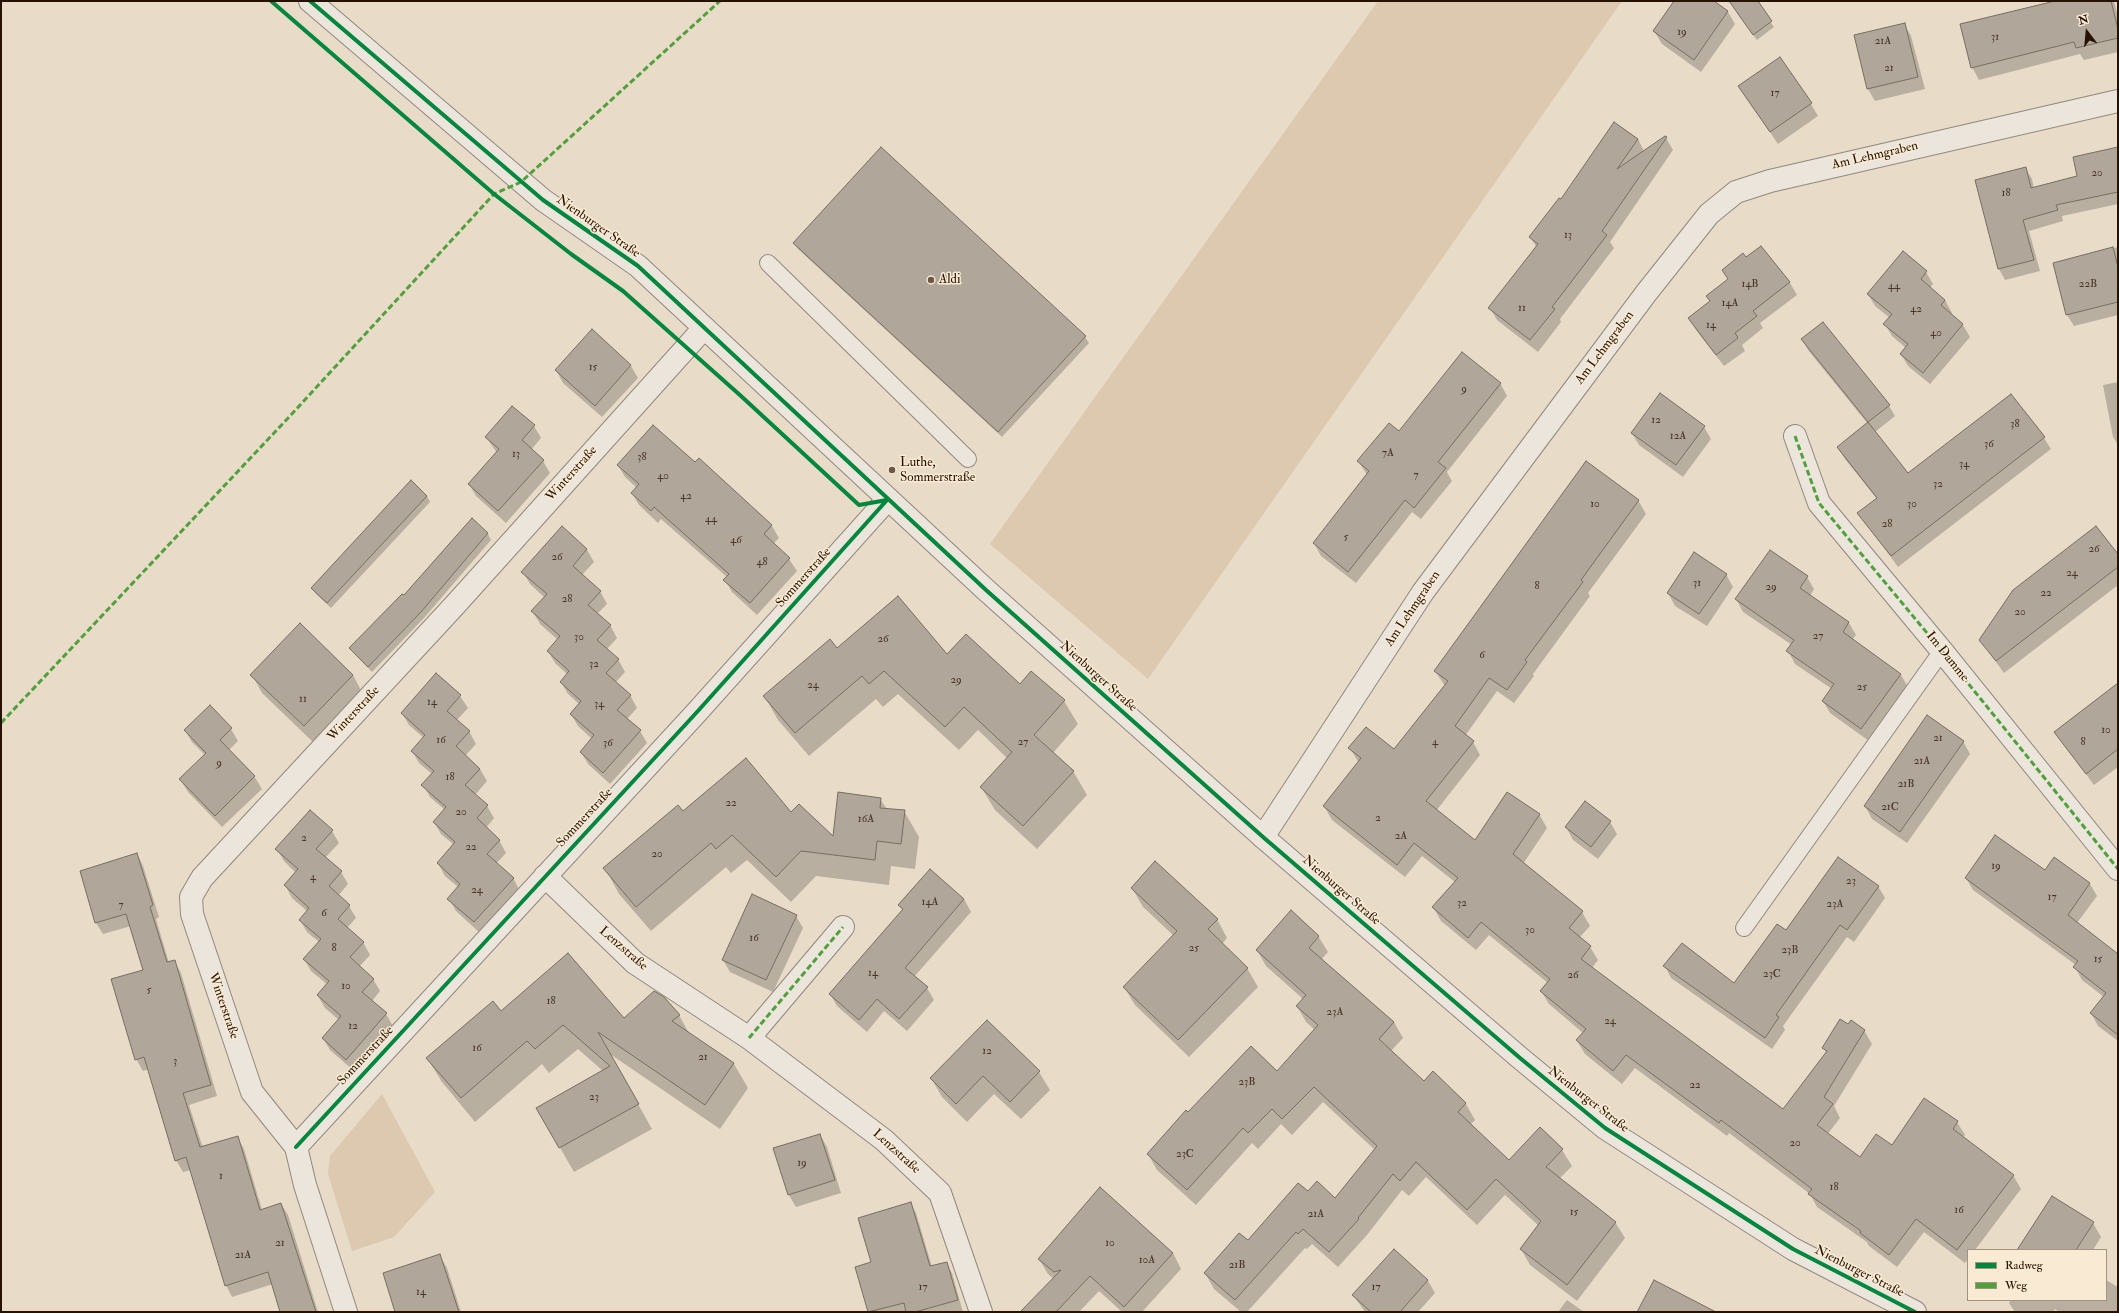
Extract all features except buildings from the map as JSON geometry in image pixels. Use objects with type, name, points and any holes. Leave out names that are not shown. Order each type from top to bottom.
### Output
[{"type":"street","name":"Nienburger Straße","points":[[310,1],[543,200],[638,266],[887,500],[1263,837],[1520,1058],[1605,1128],[1793,1249],[1914,1312]]},
{"type":"street","name":"Am Lehmgraben","points":[[1263,837],[1423,592],[1647,292],[1708,214],[1736,192],[1770,181],[2118,101]]},
{"type":"street","name":"Winterstraße","points":[[296,1147],[252,1092],[192,914],[191,897],[202,878],[449,611],[704,328]]},
{"type":"street","name":"Im Damme","points":[[1795,436],[1818,503],[1942,651],[2118,869]]},
{"type":"street","name":"Sommerstraße","points":[[296,1147],[697,712],[887,500]]},
{"type":"street","name":"Lenzstraße","points":[[545,876],[635,963],[749,1038],[884,1140],[940,1193],[981,1312]]},
{"type":"street","points":[[749,1038],[843,927]]},
{"type":"street","points":[[296,1147],[305,1185],[346,1312]]},
{"type":"lane","points":[[768,263],[968,459]]},
{"type":"lane","points":[[1744,928],[1942,651]]},
{"type":"shaded area","points":[[1378,1],[1622,1],[1148,679],[990,544]]},
{"type":"shaded area","points":[[382,1094],[435,1192],[394,1237],[352,1251],[328,1174],[330,1156]]},
{"type":"marked path","points":[[1,723],[290,416],[494,194],[521,182],[720,1]]},
{"type":"marked path","points":[[1795,436],[1819,503],[1942,651],[2118,869]]},
{"type":"marked path","points":[[749,1038],[843,927]]},
{"type":"cycle path","points":[[271,1],[494,194],[571,254],[623,291],[741,396],[859,505],[887,500]]},
{"type":"cycle path","points":[[310,1],[543,200],[638,266],[986,590],[1263,837],[1520,1058],[1605,1128],[1793,1249],[1915,1312]]},
{"type":"cycle path","points":[[296,1147],[697,712],[887,500]]},
{"type":"place","name":"Aldi","points":[[931,280]]},
{"type":"place","name":"Luthe, Sommerstraße","points":[[892,470]]}]
